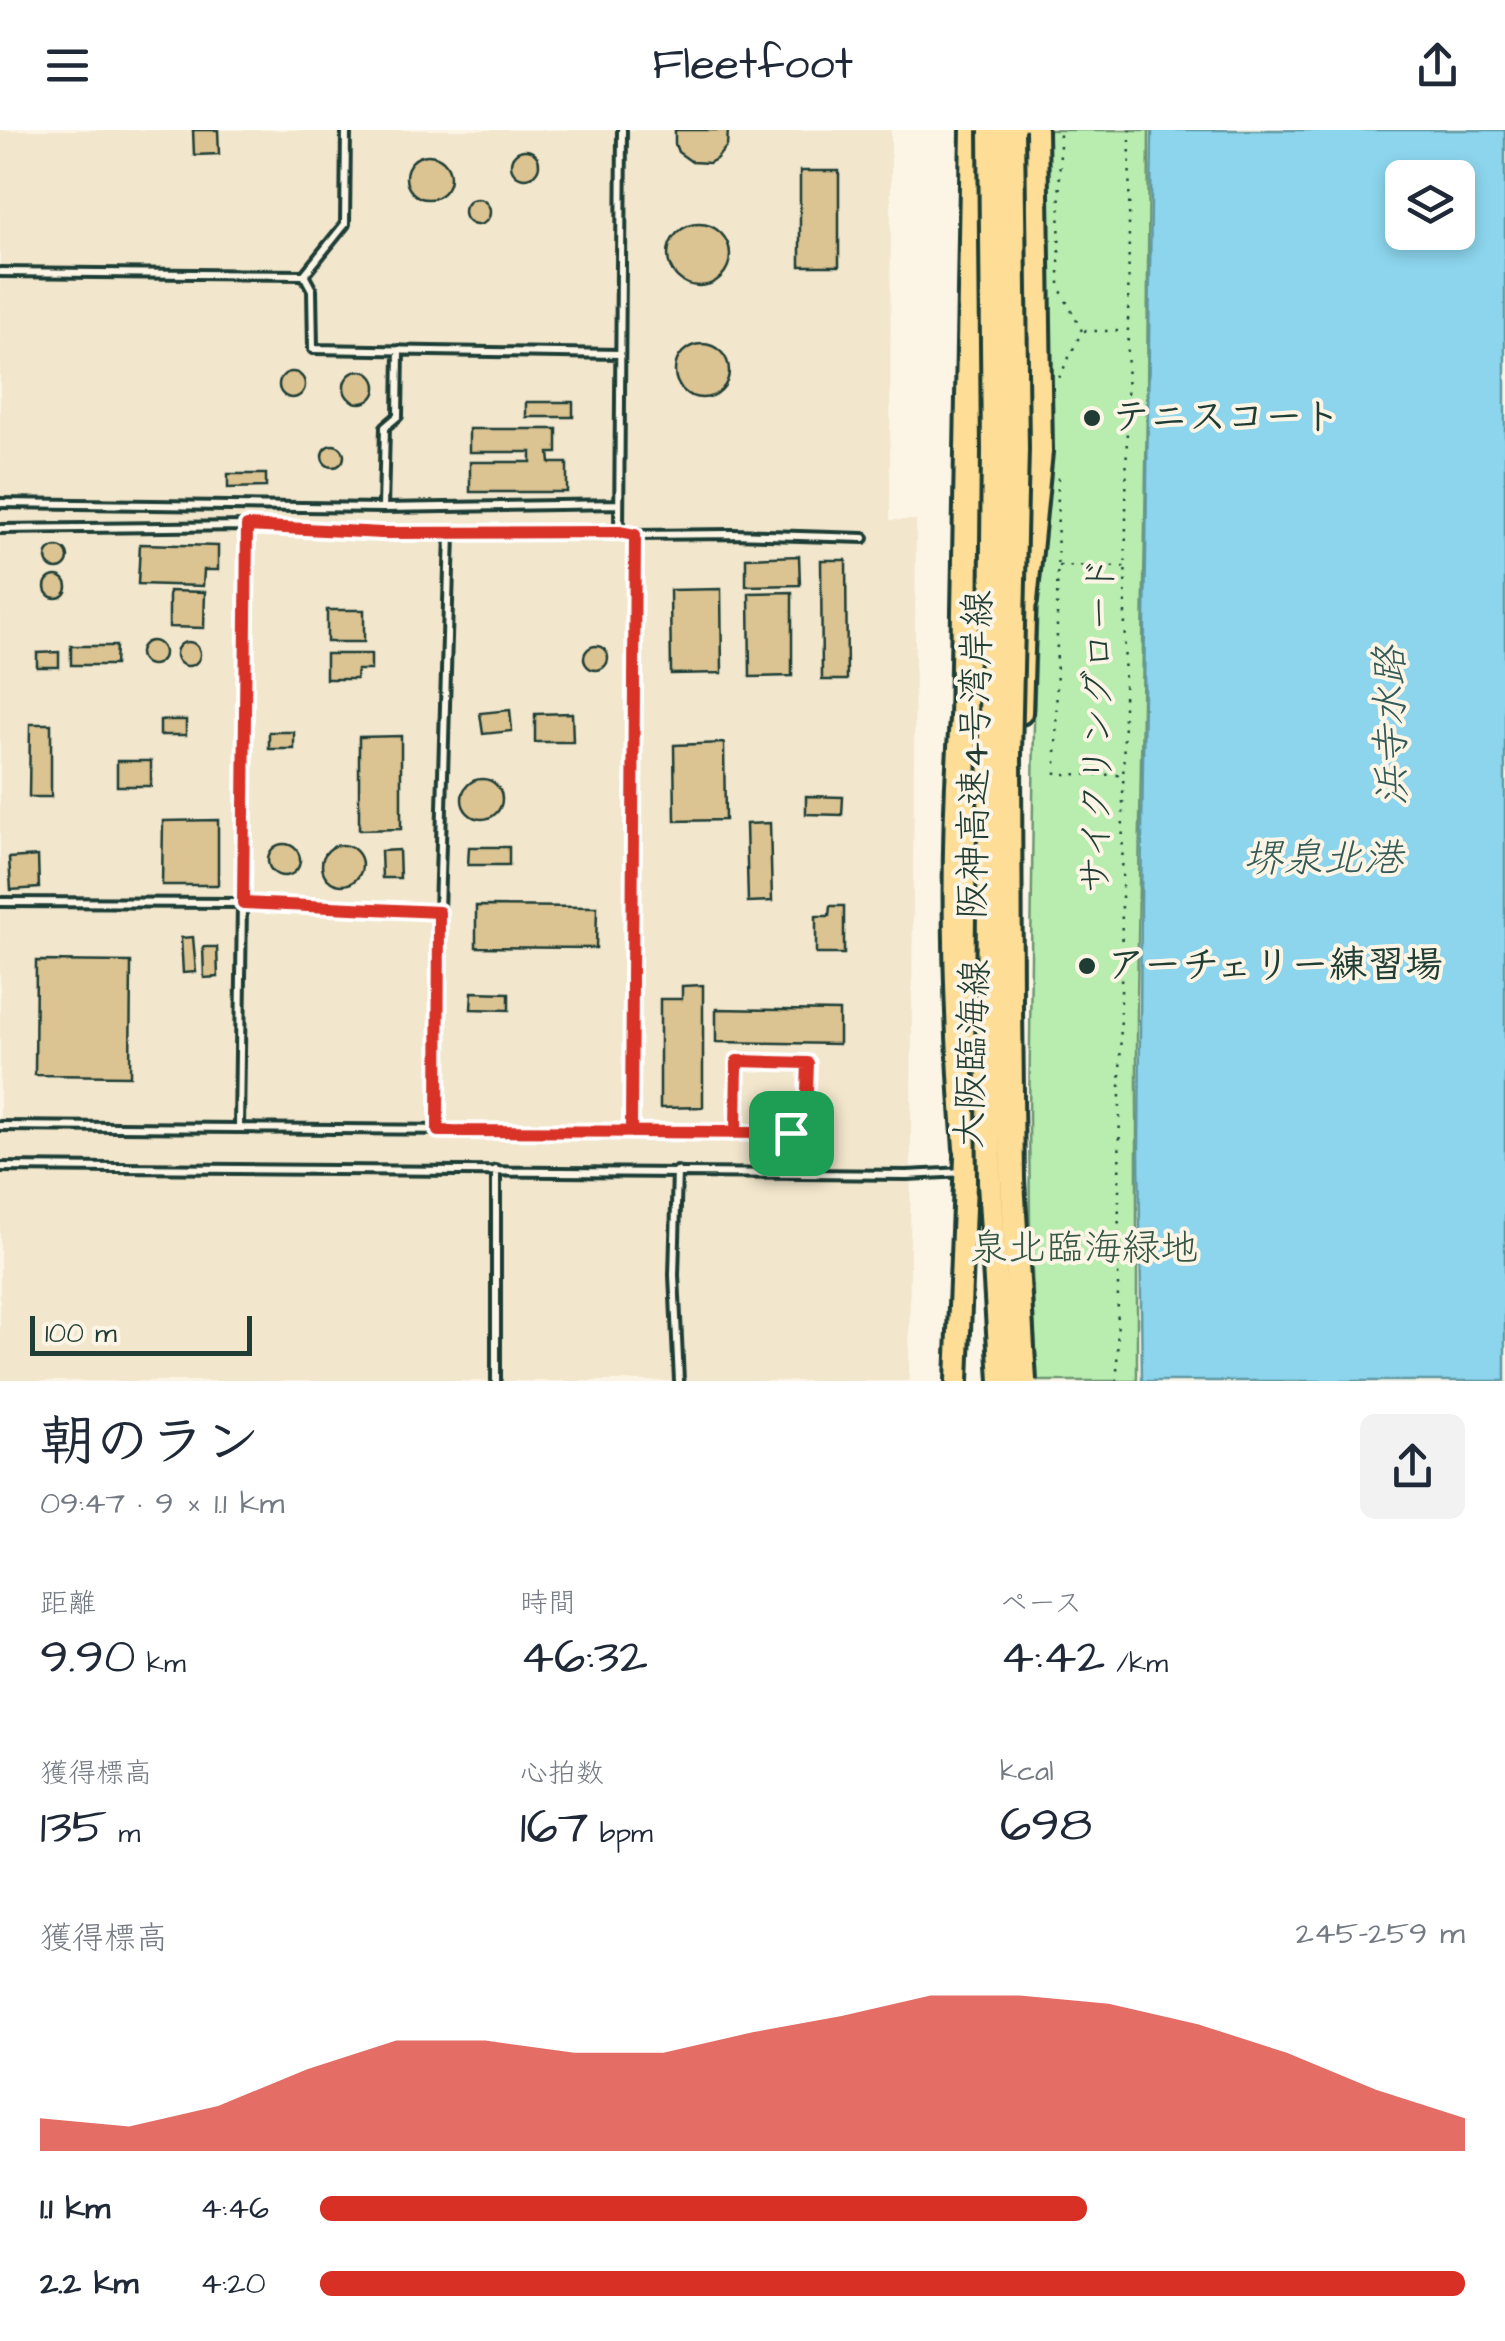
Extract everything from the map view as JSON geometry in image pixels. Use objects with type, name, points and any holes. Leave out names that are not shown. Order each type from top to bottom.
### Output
[{"type":"highway","points":[[966,1148],[959,1061],[956,791],[962,718],[977,130]]},
{"type":"highway","name":"阪神高速4号湾岸線","points":[[990,130],[994,451],[988,1005],[990,1182],[1003,1381]]},
{"type":"highway","name":"阪神高速4号湾岸線","points":[[1012,130],[1016,449],[1009,754],[1010,1007],[1012,1180],[1024,1381]]},
{"type":"highway","points":[[1025,601],[1040,452],[1035,130]]},
{"type":"highway","points":[[990,1182],[990,1381]]},
{"type":"main road","name":"大阪臨海線","points":[[958,1381],[977,824],[977,130]]},
{"type":"main road","name":"大阪臨海線","points":[[1003,1381],[1004,1171],[1025,601],[1024,130]]},
{"type":"lane","points":[[304,276],[345,224],[346,130]]},
{"type":"lane","points":[[619,532],[622,130]]},
{"type":"lane","points":[[0,272],[304,276]]},
{"type":"lane","points":[[304,276],[312,290],[313,349],[620,354]]},
{"type":"lane","points":[[383,508],[385,427],[398,416],[399,350]]},
{"type":"lane","points":[[0,503],[383,508],[619,504]]},
{"type":"lane","points":[[239,1128],[247,526]]},
{"type":"lane","points":[[0,528],[247,526],[382,533],[619,532],[864,538]]},
{"type":"lane","points":[[438,1131],[439,912],[450,534]]},
{"type":"lane","points":[[631,1132],[635,535]]},
{"type":"lane","points":[[0,902],[243,903],[439,912]]},
{"type":"lane","points":[[0,1126],[791,1133],[806,1120],[808,1063],[737,1061],[736,1132]]},
{"type":"lane","points":[[791,1133],[800,1173]]},
{"type":"lane","points":[[0,1167],[906,1175],[965,1172]]},
{"type":"lane","points":[[496,1170],[496,1381]]},
{"type":"lane","points":[[677,1172],[674,1275],[678,1381]]},
{"type":"path","name":"サイクリングロード","points":[[1118,1381],[1130,130]]},
{"type":"path","points":[[1082,331],[1128,331]]},
{"type":"path","points":[[1058,566],[1126,566]]},
{"type":"path","points":[[1064,774],[1124,774]]},
{"type":"shaded area","points":[[0,130],[891,130],[890,520],[916,520],[909,1381],[0,1381]]},
{"type":"green space","name":"泉北臨海緑地","points":[[1044,130],[1149,130],[1137,1000],[1137,1381],[1037,1381],[1029,1117],[1034,720],[1038,594],[1050,445]]},
{"type":"water","name":"堺泉北港","points":[[1152,130],[1505,130],[1505,1381],[1142,1381],[1139,1151]]},
{"type":"building","points":[[193,130],[218,130],[219,154],[194,155]]},
{"type":"building","points":[[675,130],[728,130],[727,146],[709,163],[692,162],[678,152]]},
{"type":"building","points":[[525,150],[535,154],[539,164],[535,174],[525,178],[515,174],[511,164],[515,154]]},
{"type":"building","points":[[428,155],[444,161],[450,177],[444,193],[428,199],[412,193],[406,177],[412,161]]},
{"type":"building","points":[[800,171],[839,171],[839,266],[800,266]]},
{"type":"building","points":[[477,199],[486,203],[490,212],[486,221],[477,225],[468,221],[464,212],[468,203]]},
{"type":"building","points":[[699,224],[721,233],[730,255],[721,277],[699,286],[677,277],[668,255],[677,233]]},
{"type":"building","points":[[702,344],[721,352],[729,371],[721,390],[702,398],[683,390],[675,371],[683,352]]},
{"type":"building","points":[[360,371],[371,376],[376,387],[371,398],[360,403],[349,398],[344,387],[349,376]]},
{"type":"building","points":[[292,372],[301,376],[305,385],[301,394],[292,398],[283,394],[279,385],[283,376]]},
{"type":"building","points":[[526,402],[573,402],[573,417],[526,417]]},
{"type":"building","points":[[469,429],[557,429],[557,453],[549,453],[550,463],[567,463],[567,492],[470,492],[470,462],[531,462],[531,452],[469,452]]},
{"type":"building","points":[[333,445],[341,448],[341,464],[333,467],[325,464],[322,456],[325,448]]},
{"type":"building","points":[[228,474],[266,474],[266,487],[228,488]]},
{"type":"building","points":[[140,544],[218,546],[218,570],[204,570],[203,586],[138,584]]},
{"type":"building","points":[[57,547],[65,550],[65,566],[57,569],[49,566],[46,558],[49,550]]},
{"type":"building","points":[[799,556],[800,585],[746,586],[746,558]]},
{"type":"building","points":[[821,560],[846,560],[847,680],[822,680]]},
{"type":"building","points":[[56,576],[64,579],[64,595],[56,598],[48,595],[45,587],[48,579]]},
{"type":"building","points":[[721,589],[722,673],[671,674],[670,590]]},
{"type":"building","points":[[169,591],[205,592],[204,628],[169,627]]},
{"type":"building","points":[[792,592],[792,676],[750,677],[749,593]]},
{"type":"building","points":[[327,610],[364,610],[364,642],[327,642]]},
{"type":"building","points":[[152,641],[161,644],[161,662],[152,665],[143,662],[140,653],[143,644]]},
{"type":"building","points":[[188,642],[200,654],[188,666],[176,654]]},
{"type":"building","points":[[71,646],[116,646],[115,665],[71,665]]},
{"type":"building","points":[[591,646],[601,646],[608,658],[601,670],[591,670],[584,663],[584,653]]},
{"type":"building","points":[[59,652],[59,667],[37,667],[37,653]]},
{"type":"building","points":[[326,654],[371,654],[371,670],[357,670],[356,679],[326,679]]},
{"type":"building","points":[[510,710],[512,731],[483,734],[480,713]]},
{"type":"building","points":[[572,713],[573,742],[535,742],[535,714]]},
{"type":"building","points":[[160,720],[186,720],[186,735],[160,735]]},
{"type":"building","points":[[30,724],[51,724],[51,797],[29,797]]},
{"type":"building","points":[[269,732],[294,732],[294,749],[269,749]]},
{"type":"building","points":[[401,736],[401,829],[359,830],[359,737]]},
{"type":"building","points":[[724,743],[725,820],[675,821],[674,745]]},
{"type":"building","points":[[117,761],[151,761],[151,786],[117,786]]},
{"type":"building","points":[[482,779],[496,785],[502,799],[496,813],[482,819],[468,813],[462,799],[468,785]]},
{"type":"building","points":[[806,796],[843,797],[842,815],[806,814]]},
{"type":"building","points":[[218,820],[218,885],[162,885],[163,821]]},
{"type":"building","points":[[770,823],[772,901],[748,902],[746,824]]},
{"type":"building","points":[[284,844],[295,849],[300,860],[295,871],[284,876],[273,871],[268,860],[273,849]]},
{"type":"building","points":[[342,845],[356,851],[362,865],[356,879],[342,885],[328,879],[322,865],[328,851]]},
{"type":"building","points":[[469,847],[509,847],[509,865],[468,865]]},
{"type":"building","points":[[399,850],[400,878],[382,878],[381,851]]},
{"type":"building","points":[[38,856],[39,888],[11,890],[9,858]]},
{"type":"building","points":[[476,906],[597,907],[596,948],[476,947]]},
{"type":"building","points":[[830,906],[844,906],[844,954],[816,954],[816,916],[829,916]]},
{"type":"building","points":[[193,937],[196,972],[183,973],[181,938]]},
{"type":"building","points":[[203,947],[217,947],[218,977],[204,978]]},
{"type":"building","points":[[36,961],[131,962],[130,1076],[35,1075]]},
{"type":"building","points":[[703,985],[703,1107],[660,1108],[660,999],[682,999],[682,986]]},
{"type":"building","points":[[472,992],[509,993],[509,1010],[471,1009]]},
{"type":"building","points":[[716,1009],[839,1011],[839,1044],[716,1042]]},
{"type":"place","name":"テニスコート","points":[[1092,418]]},
{"type":"place","name":"アーチェリー練習場","points":[[1087,966]]},
{"type":"route","points":[[791,1133],[631,1132],[635,535],[382,533],[247,526],[243,903],[439,912],[438,1131],[631,1132],[736,1132],[737,1061],[808,1063],[806,1120],[791,1133]]},
{"type":"water label","name":"浜寺水路","points":[[1392,726]]}]
